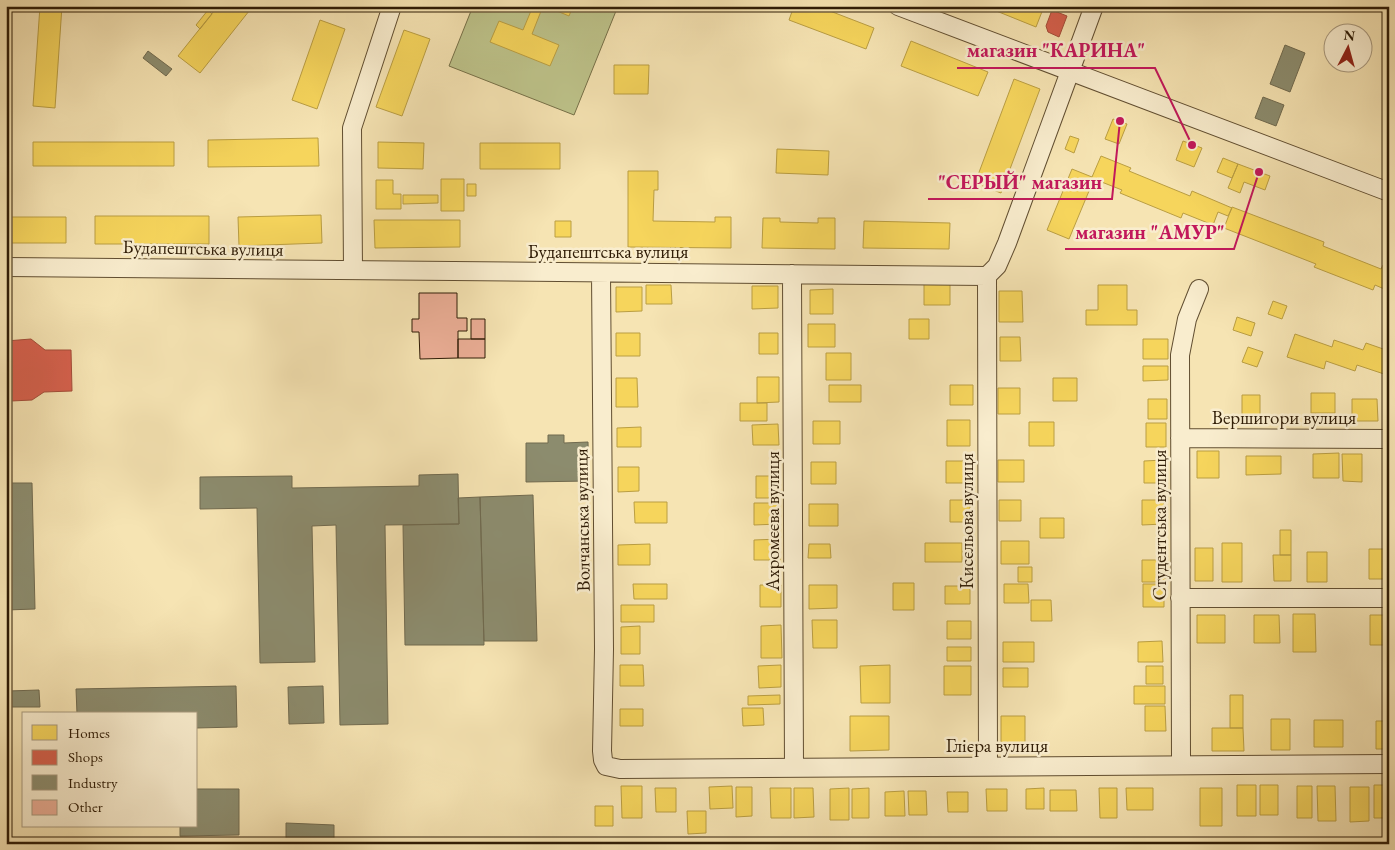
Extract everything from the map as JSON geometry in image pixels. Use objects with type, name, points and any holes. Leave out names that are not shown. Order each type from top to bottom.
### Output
[{"type":"street","points":[[352,270],[352,128],[392,6]]},
{"type":"street","points":[[898,6],[1389,192]]},
{"type":"street","points":[[987,276],[997,266],[1007,243],[1094,6]]},
{"type":"street","name":"Будапештська вулиця","points":[[6,267],[987,276]]},
{"type":"street","name":"Волчанська вулиця","points":[[601,273],[604,649],[602,752],[606,766]]},
{"type":"street","name":"Ахромєєва вулиця","points":[[792,274],[794,767]]},
{"type":"street","name":"Кисєльова вулиця","points":[[987,276],[988,766]]},
{"type":"street","name":"Студентська вулиця","points":[[1181,765],[1180,355],[1187,319],[1199,289]]},
{"type":"street","name":"Вершигори вулиця","points":[[1180,438],[1389,439]]},
{"type":"street","points":[[1180,598],[1389,598]]},
{"type":"street","name":"Глієра вулиця","points":[[606,766],[620,769],[1389,764]]},
{"type":"green space","points":[[473,6],[618,6],[574,115],[449,66]]},
{"type":"building: Homes","points":[[40,6],[62,6],[55,108],[33,106]]},
{"type":"building: Homes","points":[[218,6],[253,6],[200,73],[178,56]]},
{"type":"building: Homes","points":[[533,6],[543,6],[532,34],[559,45],[550,66],[490,42],[499,21],[523,30]]},
{"type":"building: Homes","points":[[545,6],[573,6],[569,16]]},
{"type":"building: Homes","points":[[794,6],[817,6],[874,28],[866,49],[789,20]]},
{"type":"building: Homes","points":[[984,6],[1037,6],[1043,9],[1036,27]]},
{"type":"building: Homes","points":[[208,10],[212,14],[200,29],[196,25]]},
{"type":"building: Homes","points":[[320,20],[345,29],[317,109],[292,100]]},
{"type":"building: Homes","points":[[404,30],[430,39],[402,116],[376,107]]},
{"type":"building: Homes","points":[[911,41],[988,72],[978,96],[901,66]]},
{"type":"building: Homes","points":[[614,65],[649,65],[648,94],[614,94]]},
{"type":"building: Homes","points":[[1014,79],[1040,89],[1001,193],[975,183]]},
{"type":"building: Homes","points":[[1113,119],[1127,124],[1119,144],[1105,139]]},
{"type":"building: Homes","points":[[1070,136],[1079,139],[1074,153],[1065,149]]},
{"type":"building: Homes","points":[[318,138],[319,166],[208,167],[208,140]]},
{"type":"building: Homes","points":[[1183,141],[1202,148],[1194,167],[1176,160]]},
{"type":"building: Homes","points":[[33,142],[174,142],[174,166],[33,166]]},
{"type":"building: Homes","points":[[378,142],[424,143],[423,169],[378,168]]},
{"type":"building: Homes","points":[[480,143],[560,143],[560,169],[480,169]]},
{"type":"building: Homes","points":[[777,149],[829,151],[828,175],[776,173]]},
{"type":"building: Homes","points":[[1101,156],[1131,168],[1129,171],[1190,196],[1192,191],[1232,208],[1228,216],[1218,212],[1213,225],[1183,213],[1181,218],[1120,193],[1122,190],[1094,179],[1069,239],[1047,230],[1072,169],[1092,177]]},
{"type":"building: Homes","points":[[1223,158],[1238,164],[1232,178],[1217,172]]},
{"type":"building: Homes","points":[[1238,164],[1270,176],[1265,190],[1244,182],[1240,193],[1228,188]]},
{"type":"building: Homes","points":[[628,171],[658,171],[658,190],[654,190],[653,221],[715,222],[715,217],[731,217],[731,248],[628,247]]},
{"type":"building: Homes","points":[[441,179],[464,179],[464,211],[441,211]]},
{"type":"building: Homes","points":[[376,180],[393,180],[393,194],[401,194],[401,209],[376,209]]},
{"type":"building: Homes","points":[[467,184],[476,184],[476,196],[467,196]]},
{"type":"building: Homes","points":[[403,195],[438,195],[438,203],[403,204]]},
{"type":"building: Homes","points":[[1232,207],[1324,242],[1323,246],[1381,269],[1383,265],[1389,267],[1389,291],[1375,285],[1373,290],[1314,267],[1316,264],[1224,228]]},
{"type":"building: Homes","points":[[321,215],[322,243],[239,246],[238,217]]},
{"type":"building: Homes","points":[[95,216],[209,216],[209,244],[95,244]]},
{"type":"building: Homes","points":[[6,217],[66,217],[66,243],[6,243]]},
{"type":"building: Homes","points":[[763,218],[780,218],[780,222],[818,223],[818,218],[835,218],[835,249],[762,248]]},
{"type":"building: Homes","points":[[374,220],[460,220],[460,247],[375,248]]},
{"type":"building: Homes","points":[[555,221],[571,221],[571,237],[555,237]]},
{"type":"building: Homes","points":[[864,221],[950,223],[949,249],[863,248]]},
{"type":"building: Homes","points":[[924,283],[950,283],[950,305],[924,305]]},
{"type":"building: Homes","points":[[646,285],[671,285],[672,304],[646,304]]},
{"type":"building: Homes","points":[[1098,285],[1127,285],[1127,310],[1137,310],[1137,325],[1086,325],[1086,310],[1098,310]]},
{"type":"building: Homes","points":[[752,286],[778,286],[778,308],[752,309]]},
{"type":"building: Homes","points":[[616,287],[642,287],[642,311],[616,312]]},
{"type":"building: Homes","points":[[833,289],[833,314],[810,314],[810,290]]},
{"type":"building: Homes","points":[[999,291],[1022,291],[1023,322],[999,322]]},
{"type":"building: Homes","points":[[1273,301],[1287,306],[1282,319],[1268,314]]},
{"type":"building: Homes","points":[[1237,317],[1255,323],[1251,336],[1233,330]]},
{"type":"building: Homes","points":[[909,319],[929,319],[929,339],[909,339]]},
{"type":"building: Homes","points":[[808,324],[835,324],[835,347],[808,347]]},
{"type":"building: Homes","points":[[616,333],[640,333],[640,356],[616,356]]},
{"type":"building: Homes","points":[[759,333],[778,333],[778,354],[759,354]]},
{"type":"building: Homes","points":[[1295,334],[1332,347],[1334,340],[1363,350],[1366,343],[1389,351],[1389,368],[1387,367],[1384,374],[1357,365],[1355,371],[1326,361],[1324,369],[1287,357]]},
{"type":"building: Homes","points":[[1000,337],[1020,337],[1021,361],[1000,361]]},
{"type":"building: Homes","points":[[1143,339],[1168,339],[1168,359],[1143,359]]},
{"type":"building: Homes","points":[[1248,347],[1263,352],[1257,367],[1242,362]]},
{"type":"building: Homes","points":[[826,353],[851,353],[851,380],[826,380]]},
{"type":"building: Homes","points":[[1143,366],[1168,366],[1168,380],[1143,381]]},
{"type":"building: Homes","points":[[757,377],[779,377],[779,402],[757,403]]},
{"type":"building: Homes","points":[[616,378],[637,378],[638,407],[616,407]]},
{"type":"building: Homes","points":[[1053,378],[1077,378],[1077,401],[1053,401]]},
{"type":"building: Homes","points":[[829,385],[861,385],[861,402],[829,402]]},
{"type":"building: Homes","points":[[950,385],[973,385],[973,405],[950,405]]},
{"type":"building: Homes","points":[[998,388],[1020,388],[1020,414],[998,414]]},
{"type":"building: Homes","points":[[1311,393],[1335,393],[1335,413],[1311,413]]},
{"type":"building: Homes","points":[[1242,395],[1260,395],[1260,423],[1242,423]]},
{"type":"building: Homes","points":[[1148,399],[1167,399],[1167,419],[1148,419]]},
{"type":"building: Homes","points":[[1352,399],[1377,399],[1378,421],[1352,421]]},
{"type":"building: Homes","points":[[740,403],[767,403],[767,421],[740,421]]},
{"type":"building: Homes","points":[[947,420],[970,420],[970,446],[947,446]]},
{"type":"building: Homes","points":[[813,421],[840,421],[840,444],[813,444]]},
{"type":"building: Homes","points":[[1029,422],[1054,422],[1054,446],[1029,446]]},
{"type":"building: Homes","points":[[1146,423],[1166,423],[1166,447],[1146,447]]},
{"type":"building: Homes","points":[[778,424],[779,445],[753,445],[752,425]]},
{"type":"building: Homes","points":[[641,427],[641,447],[617,447],[617,428]]},
{"type":"building: Homes","points":[[1197,451],[1219,451],[1219,478],[1197,478]]},
{"type":"building: Homes","points":[[1339,453],[1339,478],[1313,478],[1313,454]]},
{"type":"building: Homes","points":[[1342,454],[1362,454],[1362,482],[1343,481]]},
{"type":"building: Homes","points":[[1246,456],[1281,456],[1281,474],[1246,475]]},
{"type":"building: Homes","points":[[998,460],[1024,460],[1024,482],[998,482]]},
{"type":"building: Homes","points":[[1164,460],[1164,483],[1144,483],[1144,461]]},
{"type":"building: Homes","points":[[946,461],[969,461],[969,483],[946,483]]},
{"type":"building: Homes","points":[[811,462],[836,462],[836,484],[811,484]]},
{"type":"building: Homes","points":[[618,467],[639,467],[639,491],[618,492]]},
{"type":"building: Homes","points":[[756,476],[777,476],[777,498],[756,498]]},
{"type":"building: Homes","points":[[950,500],[970,500],[970,522],[950,522]]},
{"type":"building: Homes","points":[[999,500],[1021,500],[1021,521],[999,521]]},
{"type":"building: Homes","points":[[1142,500],[1164,500],[1164,524],[1142,525]]},
{"type":"building: Homes","points":[[634,502],[667,502],[667,523],[635,523]]},
{"type":"building: Homes","points":[[754,503],[779,503],[779,524],[754,525]]},
{"type":"building: Homes","points":[[809,504],[838,504],[838,526],[809,526]]},
{"type":"building: Homes","points":[[1040,518],[1064,518],[1064,538],[1040,538]]},
{"type":"building: Homes","points":[[1280,530],[1291,530],[1291,555],[1280,555]]},
{"type":"building: Homes","points":[[780,539],[780,560],[754,560],[754,540]]},
{"type":"building: Homes","points":[[1001,541],[1029,541],[1029,564],[1001,564]]},
{"type":"building: Homes","points":[[925,543],[962,543],[962,562],[925,562]]},
{"type":"building: Homes","points":[[1222,543],[1242,543],[1242,582],[1222,582]]},
{"type":"building: Homes","points":[[650,544],[650,565],[618,565],[618,545]]},
{"type":"building: Homes","points":[[809,544],[830,544],[831,558],[808,558]]},
{"type":"building: Homes","points":[[1195,548],[1213,548],[1213,581],[1195,581]]},
{"type":"building: Homes","points":[[1369,549],[1389,549],[1389,579],[1369,579]]},
{"type":"building: Homes","points":[[1307,552],[1327,552],[1327,582],[1307,582]]},
{"type":"building: Homes","points":[[1273,555],[1291,555],[1291,581],[1274,581]]},
{"type":"building: Homes","points":[[1142,560],[1165,560],[1165,582],[1142,582]]},
{"type":"building: Homes","points":[[1018,567],[1032,567],[1032,582],[1018,582]]},
{"type":"building: Homes","points":[[893,583],[914,583],[914,610],[893,610]]},
{"type":"building: Homes","points":[[633,584],[667,584],[667,599],[634,599]]},
{"type":"building: Homes","points":[[1004,584],[1028,584],[1029,603],[1004,603]]},
{"type":"building: Homes","points":[[1143,584],[1164,584],[1164,607],[1143,607]]},
{"type":"building: Homes","points":[[760,585],[781,585],[781,607],[760,607]]},
{"type":"building: Homes","points":[[809,585],[837,585],[837,608],[809,609]]},
{"type":"building: Homes","points":[[945,586],[970,586],[970,604],[945,604]]},
{"type":"building: Homes","points":[[1031,600],[1051,600],[1052,621],[1031,621]]},
{"type":"building: Homes","points":[[621,605],[654,605],[654,622],[621,622]]},
{"type":"building: Homes","points":[[1293,614],[1315,614],[1316,652],[1293,652]]},
{"type":"building: Homes","points":[[1197,615],[1225,615],[1225,643],[1197,643]]},
{"type":"building: Homes","points":[[1254,615],[1279,615],[1280,643],[1254,643]]},
{"type":"building: Homes","points":[[1370,615],[1389,615],[1389,645],[1370,645]]},
{"type":"building: Homes","points":[[812,620],[837,620],[837,648],[813,648]]},
{"type":"building: Homes","points":[[947,621],[971,621],[971,639],[947,639]]},
{"type":"building: Homes","points":[[781,625],[782,658],[761,658],[761,626]]},
{"type":"building: Homes","points":[[640,626],[640,654],[621,654],[621,627]]},
{"type":"building: Homes","points":[[1162,641],[1163,662],[1138,662],[1138,642]]},
{"type":"building: Homes","points":[[1003,642],[1034,642],[1034,662],[1003,662]]},
{"type":"building: Homes","points":[[947,647],[971,647],[971,661],[947,661]]},
{"type":"building: Homes","points":[[620,665],[643,665],[644,686],[620,686]]},
{"type":"building: Homes","points":[[781,665],[781,687],[759,688],[758,666]]},
{"type":"building: Homes","points":[[890,665],[890,703],[861,703],[860,666]]},
{"type":"building: Homes","points":[[944,666],[971,666],[971,695],[944,695]]},
{"type":"building: Homes","points":[[1146,666],[1163,666],[1163,684],[1146,684]]},
{"type":"building: Homes","points":[[1003,668],[1028,668],[1028,687],[1003,687]]},
{"type":"building: Homes","points":[[1134,686],[1165,686],[1165,704],[1134,704]]},
{"type":"building: Homes","points":[[780,695],[780,704],[748,705],[748,696]]},
{"type":"building: Homes","points":[[1230,695],[1243,695],[1243,728],[1230,728]]},
{"type":"building: Homes","points":[[1145,706],[1165,706],[1166,731],[1145,731]]},
{"type":"building: Homes","points":[[742,708],[763,708],[764,725],[743,726]]},
{"type":"building: Homes","points":[[620,709],[643,709],[643,726],[620,726]]},
{"type":"building: Homes","points":[[850,716],[889,716],[889,750],[850,751]]},
{"type":"building: Homes","points":[[1001,716],[1025,716],[1025,751],[1001,751]]},
{"type":"building: Homes","points":[[1271,719],[1290,719],[1290,750],[1271,750]]},
{"type":"building: Homes","points":[[1314,720],[1343,720],[1343,747],[1314,747]]},
{"type":"building: Homes","points":[[1376,721],[1389,721],[1389,749],[1376,749]]},
{"type":"building: Homes","points":[[1212,728],[1243,728],[1244,751],[1212,751]]},
{"type":"building: Homes","points":[[1237,785],[1256,785],[1256,816],[1237,816]]},
{"type":"building: Homes","points":[[1260,785],[1278,785],[1278,815],[1260,815]]},
{"type":"building: Homes","points":[[1374,785],[1389,785],[1389,818],[1374,818]]},
{"type":"building: Homes","points":[[621,786],[642,786],[642,818],[622,818]]},
{"type":"building: Homes","points":[[732,786],[733,808],[710,809],[709,787]]},
{"type":"building: Homes","points":[[1297,786],[1312,786],[1312,818],[1297,818]]},
{"type":"building: Homes","points":[[1317,786],[1335,786],[1336,821],[1318,821]]},
{"type":"building: Homes","points":[[736,787],[752,787],[752,816],[736,817]]},
{"type":"building: Homes","points":[[1350,787],[1369,787],[1369,821],[1350,822]]},
{"type":"building: Homes","points":[[655,788],[676,788],[676,812],[656,812]]},
{"type":"building: Homes","points":[[770,788],[791,788],[791,818],[771,818]]},
{"type":"building: Homes","points":[[794,788],[813,788],[814,817],[794,818]]},
{"type":"building: Homes","points":[[849,788],[849,820],[830,820],[830,789]]},
{"type":"building: Homes","points":[[869,788],[869,818],[852,818],[852,789]]},
{"type":"building: Homes","points":[[1044,788],[1044,809],[1026,809],[1026,789]]},
{"type":"building: Homes","points":[[1099,788],[1117,788],[1117,818],[1100,818]]},
{"type":"building: Homes","points":[[1126,788],[1153,788],[1153,810],[1127,810]]},
{"type":"building: Homes","points":[[1200,788],[1222,788],[1222,826],[1200,826]]},
{"type":"building: Homes","points":[[986,789],[1007,789],[1007,811],[987,811]]},
{"type":"building: Homes","points":[[1050,790],[1076,790],[1077,811],[1050,811]]},
{"type":"building: Homes","points":[[904,791],[905,816],[885,816],[885,792]]},
{"type":"building: Homes","points":[[908,791],[926,791],[927,815],[909,815]]},
{"type":"building: Homes","points":[[947,792],[968,792],[968,812],[948,812]]},
{"type":"building: Homes","points":[[595,806],[613,806],[613,826],[595,826]]},
{"type":"building: Homes","points":[[687,811],[706,811],[706,833],[688,834]]},
{"type":"building: Shops","points":[[1052,10],[1067,16],[1059,37],[1048,32],[1046,26]]},
{"type":"building: Shops","points":[[31,339],[45,350],[71,350],[72,391],[44,392],[32,400],[11,401],[6,397],[6,341]]},
{"type":"building: Industry","points":[[1285,45],[1305,53],[1290,92],[1270,84]]},
{"type":"building: Industry","points":[[148,51],[172,69],[166,76],[143,58]]},
{"type":"building: Industry","points":[[1263,97],[1284,105],[1276,126],[1255,118]]},
{"type":"building: Industry","points":[[548,435],[564,435],[564,443],[588,442],[589,481],[526,482],[526,443],[548,443]]},
{"type":"building: Industry","points":[[458,474],[459,524],[385,525],[388,724],[340,725],[336,525],[312,526],[315,662],[260,663],[257,508],[200,509],[200,477],[292,476],[292,488],[419,486],[419,475]]},
{"type":"building: Industry","points":[[6,483],[32,483],[35,609],[6,610]]},
{"type":"building: Industry","points":[[533,495],[537,641],[484,641],[480,497]]},
{"type":"building: Industry","points":[[480,497],[484,645],[405,645],[403,525],[459,524],[458,498]]},
{"type":"building: Industry","points":[[236,686],[237,727],[198,728],[198,712],[77,712],[76,689]]},
{"type":"building: Industry","points":[[323,686],[324,723],[289,724],[288,687]]},
{"type":"building: Industry","points":[[39,690],[40,707],[8,707],[8,691]]},
{"type":"building: Industry","points":[[198,789],[239,789],[239,835],[180,836],[180,828],[198,828]]},
{"type":"building: Industry","points":[[286,823],[334,825],[334,844],[286,844]]},
{"type":"building: Other","points":[[419,293],[457,293],[457,318],[467,318],[467,331],[458,331],[458,358],[420,359],[419,332],[412,332],[412,319],[419,319]]},
{"type":"building: Other","points":[[471,319],[485,319],[485,339],[471,339]]},
{"type":"building: Other","points":[[458,339],[485,339],[485,358],[458,358]]},
{"type":"place","name":"\"СЕРЫЙ\" магазин","points":[[1120,121]]},
{"type":"place","name":"магазин \"КАРИНА\"","points":[[1192,145]]},
{"type":"place","name":"магазин \"АМУР\"","points":[[1259,172]]}]
